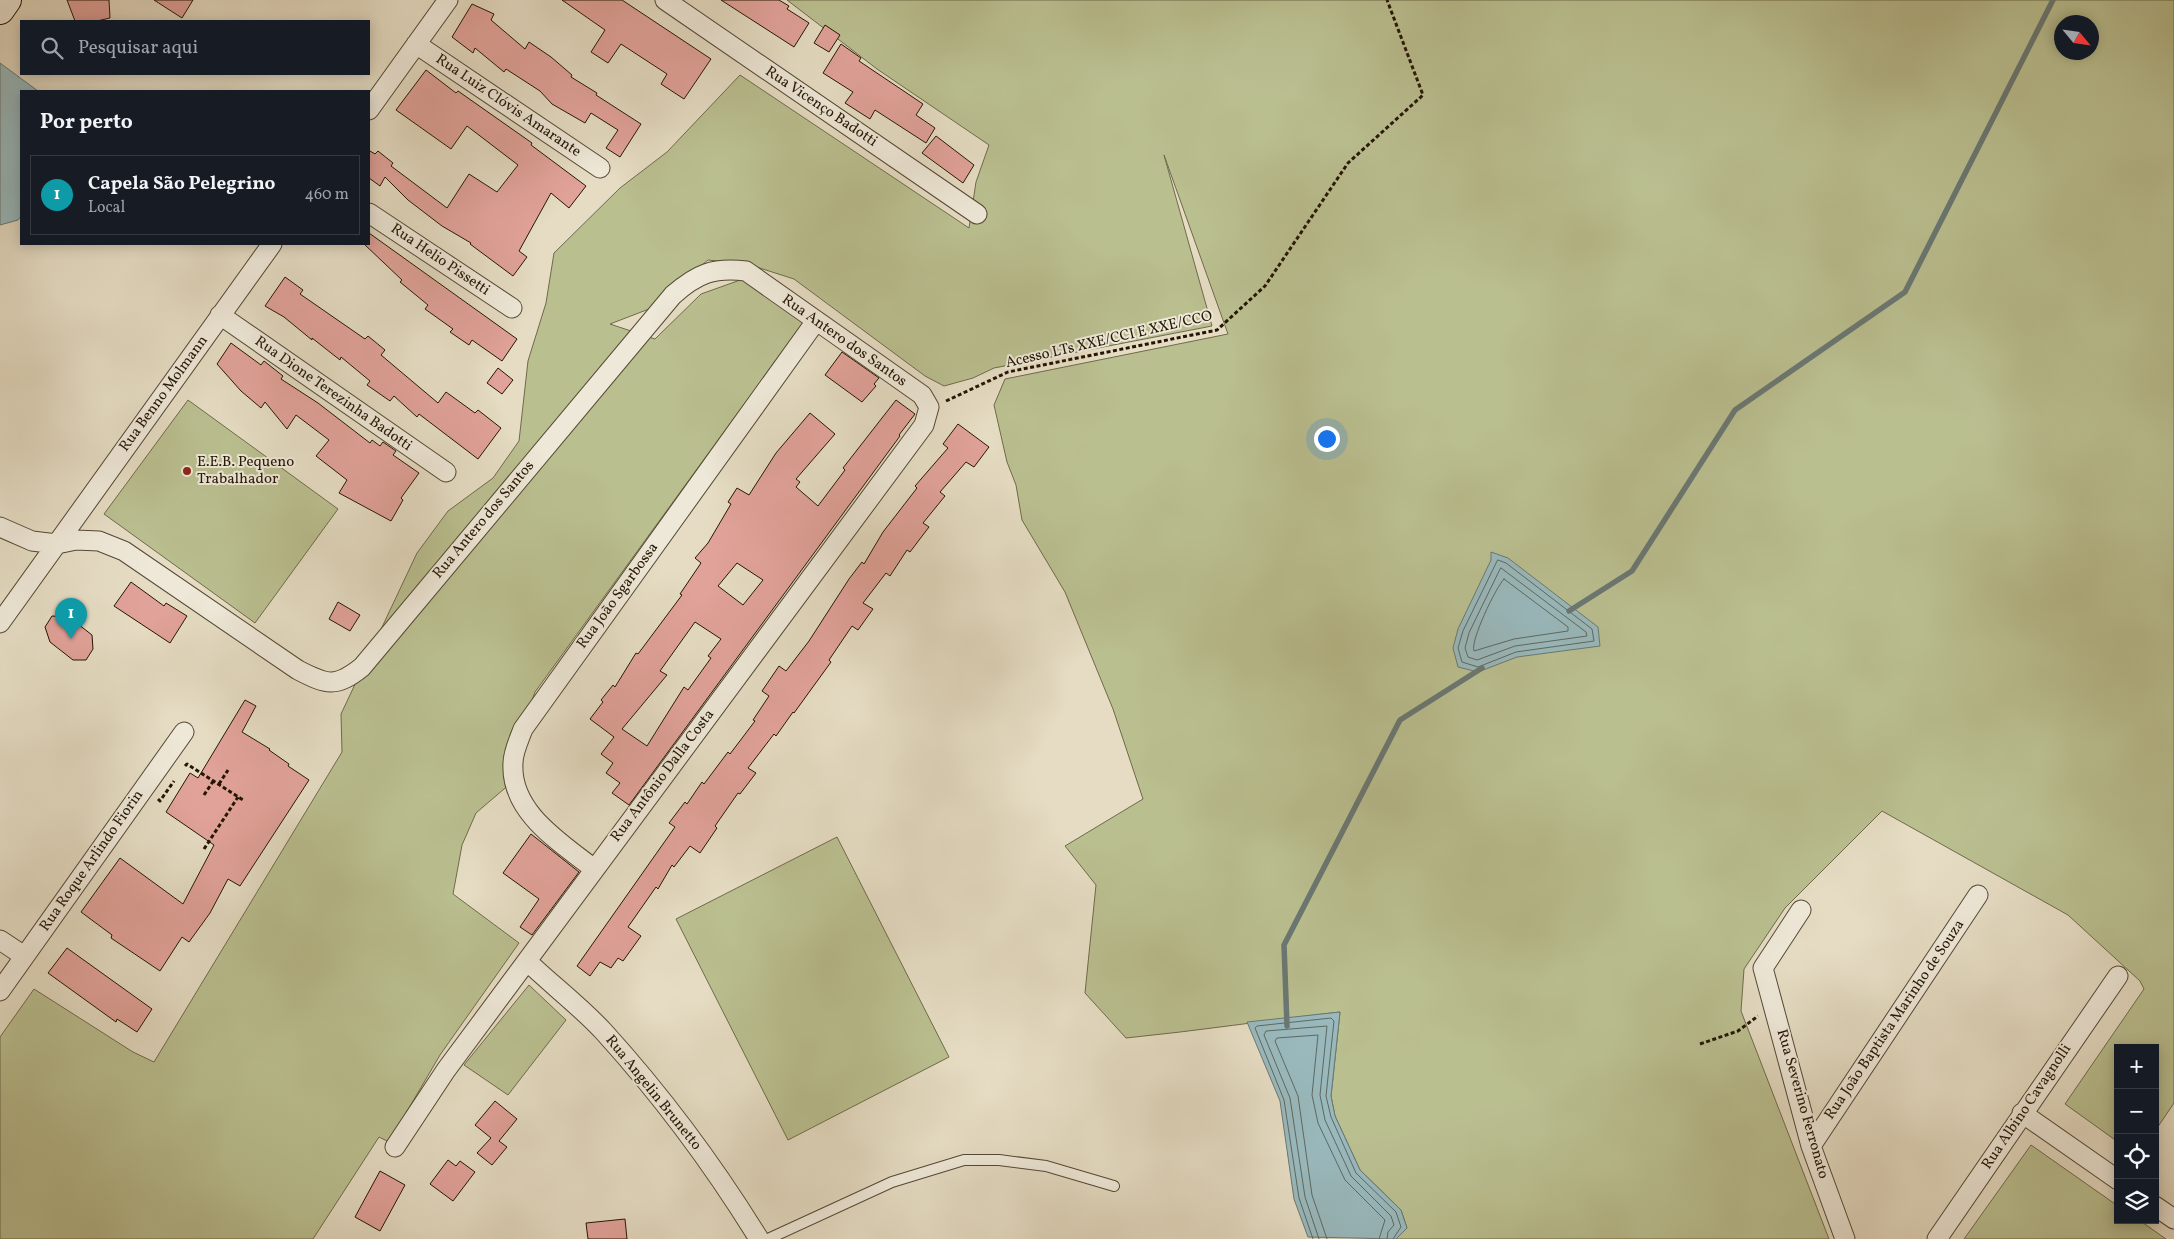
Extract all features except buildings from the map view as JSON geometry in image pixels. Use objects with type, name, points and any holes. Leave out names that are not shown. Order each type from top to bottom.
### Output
[{"type":"street","points":[[0,10],[8,0]]},
{"type":"street","points":[[370,109],[448,0]]},
{"type":"street","name":"Rua Vicenço Badotti","points":[[665,0],[976,214]]},
{"type":"street","name":"Rua Luiz Clóvis Amarante","points":[[416,44],[600,168]]},
{"type":"street","name":"Rua Helio Pissetti","points":[[370,214],[512,308]]},
{"type":"street","name":"Rua Benno Molmann","points":[[0,623],[271,245]]},
{"type":"street","name":"Rua Antero dos Santos","points":[[0,528],[32,541],[57,544],[76,540],[99,540],[124,551],[298,670],[317,680],[333,684],[348,678],[362,667],[666,302],[690,280],[725,268],[746,272],[922,395],[929,406]]},
{"type":"street","name":"Rua Dione Terezinha Badotti","points":[[220,315],[446,472]]},
{"type":"street","name":"Rua João Sgarbossa","points":[[594,869],[546,830],[525,808],[514,784],[513,762],[523,729],[816,321]]},
{"type":"street","name":"Rua Antônio Dalla Costa","points":[[395,1147],[446,1070],[528,962],[594,869],[924,425],[929,406]]},
{"type":"street","name":"Rua Roque Arlindo Fiorin","points":[[0,990],[184,732]]},
{"type":"street","name":"Rua João Baptista Marinho de Souza","points":[[1811,1146],[1978,895]]},
{"type":"street","name":"Rua Severino Ferronato","points":[[1801,910],[1763,968],[1811,1146],[1845,1239]]},
{"type":"street","points":[[0,940],[24,956]]},
{"type":"street","name":"Rua Angelin Brunetto","points":[[528,962],[602,1030],[658,1096],[741,1209],[759,1239]]},
{"type":"street","name":"Rua Albino Cavagnolli","points":[[1937,1239],[2118,976]]},
{"type":"street","points":[[2022,1114],[2117,1179]]},
{"type":"street","points":[[2159,1209],[2174,1219]]},
{"type":"lane","points":[[768,1239],[892,1182],[964,1160],[999,1160],[1046,1166],[1114,1186]]},
{"type":"path","name":"Acesso LTs XXE/CCI E XXE/CCO","points":[[929,406],[962,395],[1008,372],[1217,330],[1264,286],[1348,163],[1423,95],[1387,0]]},
{"type":"path","points":[[182,771],[187,764],[243,800]]},
{"type":"path","points":[[219,784],[228,770]]},
{"type":"path","points":[[144,788],[160,801],[176,778]]},
{"type":"path","points":[[204,795],[214,780]]},
{"type":"path","points":[[204,849],[238,797]]},
{"type":"path","points":[[1700,1044],[1738,1031],[1773,1005]]},
{"type":"green space","points":[[787,0],[2174,0],[2174,1103],[2159,1125],[2159,1044],[2114,1044],[2114,1139],[2065,1104],[2144,989],[2140,981],[2068,915],[1882,811],[1785,908],[1744,969],[1741,1011],[1829,1239],[1396,1239],[1407,1228],[1401,1210],[1360,1170],[1335,1116],[1331,1096],[1340,1012],[1126,1038],[1085,993],[1096,885],[1065,846],[1143,799],[1113,709],[1065,592],[1022,520],[1016,485],[1007,462],[994,405],[1005,379],[1228,334],[1164,155],[1212,326],[994,368],[973,378],[944,386],[925,376],[794,279],[747,264],[708,260],[649,309],[610,324],[655,339],[701,294],[743,279],[811,312],[535,692],[512,755],[511,783],[476,813],[462,845],[453,894],[519,943],[440,1055],[389,1142],[379,1137],[313,1239],[0,1239],[0,1037],[34,989],[133,1052],[154,1062],[342,752],[341,714],[417,553],[448,511],[493,478],[519,441],[528,361],[546,303],[554,253],[620,188],[667,152],[740,75],[969,228],[976,182],[989,145],[877,69]]},
{"type":"green space","points":[[188,400],[338,509],[255,623],[104,514]]},
{"type":"green space","points":[[837,837],[949,1057],[788,1140],[676,919]]},
{"type":"green space","points":[[529,985],[566,1020],[508,1095],[464,1065]]},
{"type":"green space","points":[[2031,1145],[2114,1203],[2114,1224],[2145,1224],[2166,1239],[1964,1239]]},
{"type":"water","points":[[0,63],[37,90],[20,90],[20,217],[18,220],[0,225]]},
{"type":"water","points":[[1491,552],[1508,558],[1598,627],[1600,646],[1517,657],[1478,672],[1458,667],[1453,648],[1458,629],[1491,560]]},
{"type":"water","points":[[1340,1012],[1331,1096],[1335,1116],[1360,1170],[1401,1210],[1407,1228],[1396,1239],[1308,1237],[1294,1199],[1280,1101],[1247,1022]]},
{"type":"waterway","points":[[1569,611],[1632,571],[1735,410],[1905,292],[2053,0]]},
{"type":"waterway","points":[[1287,1026],[1284,945],[1400,720],[1482,668]]},
{"type":"place","name":"E.E.B. Pequeno Trabalhador","points":[[187,471]]},
{"type":"place","name":"Capela São Pelegrino","points":[[71,639]]}]
